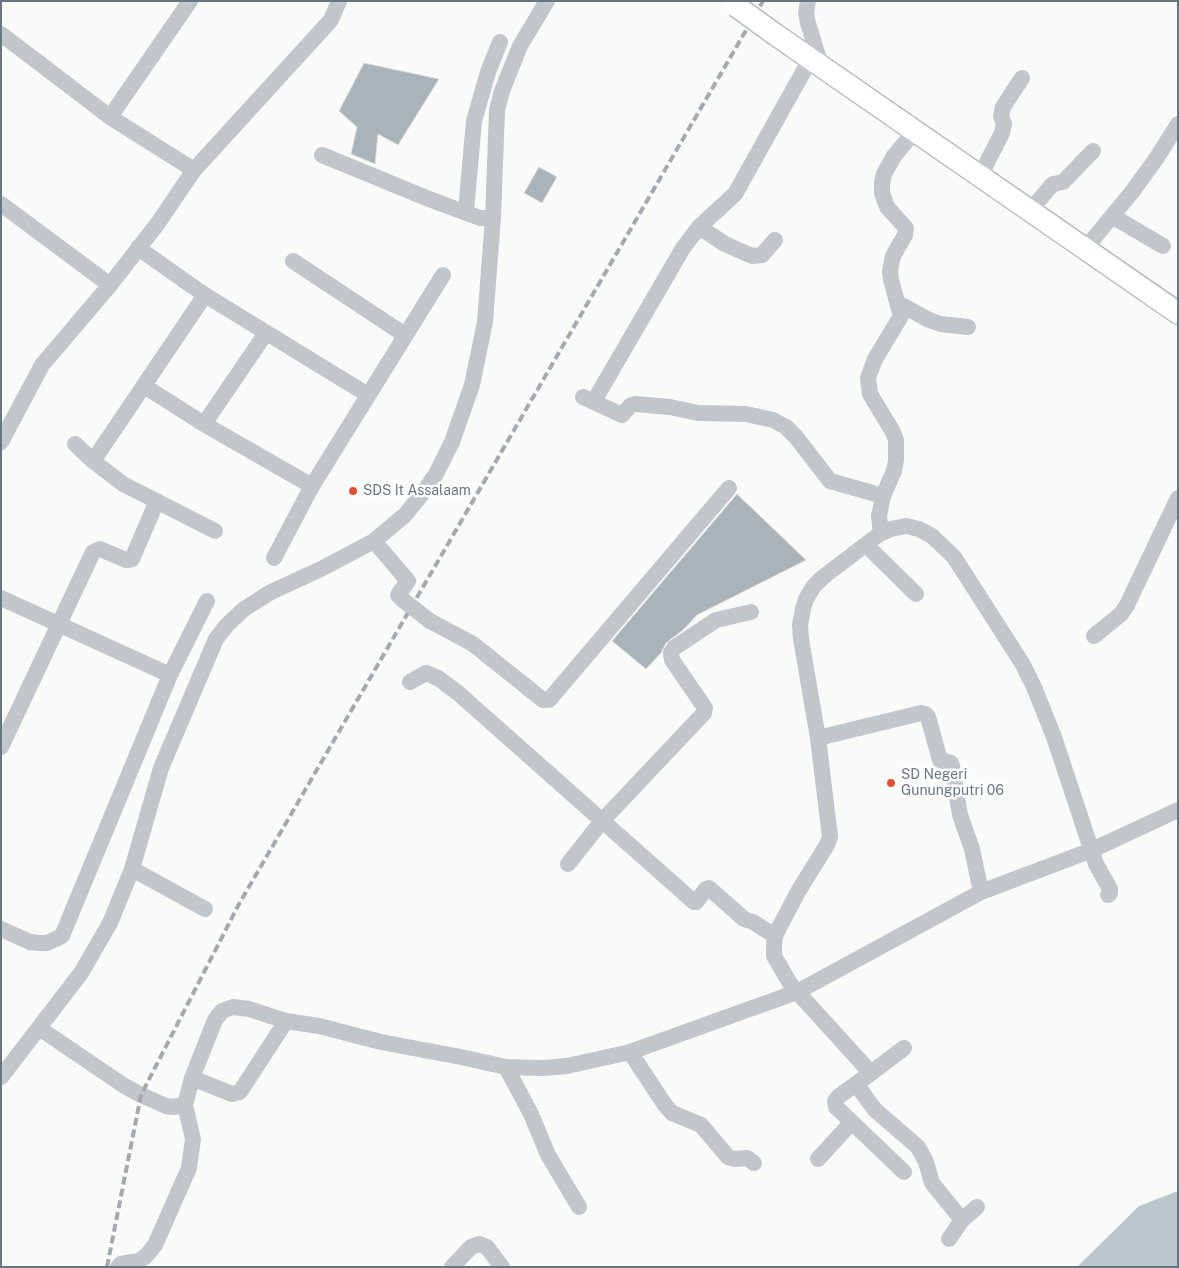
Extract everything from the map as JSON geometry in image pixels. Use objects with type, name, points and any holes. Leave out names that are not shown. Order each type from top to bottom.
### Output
[{"type":"main road","points":[[733,3],[1030,212],[1178,313]]},
{"type":"street","points":[[110,117],[190,1]]},
{"type":"street","points":[[1,442],[42,365],[158,223],[194,170],[331,20],[339,1]]},
{"type":"street","points":[[466,211],[474,121],[488,72],[547,1]]},
{"type":"street","points":[[808,1],[806,13],[816,62],[735,194],[699,227],[683,248],[588,399],[622,415],[631,405],[635,404],[670,407],[698,413],[746,414],[773,420],[796,437],[830,481],[883,496]]},
{"type":"street","points":[[1,34],[110,117],[194,170]]},
{"type":"street","points":[[1,1077],[81,973],[110,923],[132,869],[161,768],[216,639],[227,625],[244,609],[271,592],[321,569],[374,541],[405,515],[422,494],[436,474],[452,442],[472,385],[485,322],[493,218],[497,110],[510,44]]},
{"type":"street","points":[[980,176],[1002,133],[1004,124],[1002,116],[1003,107],[1022,78]]},
{"type":"street","points":[[1085,249],[1156,159],[1178,124]]},
{"type":"street","points":[[880,533],[879,516],[883,496],[896,460],[896,440],[894,432],[870,394],[868,378],[875,359],[900,319],[898,303],[890,280],[890,271],[893,256],[907,230],[887,207],[882,192],[882,183],[884,174],[894,156],[915,131]]},
{"type":"street","points":[[1030,212],[1053,184],[1063,182],[1093,151]]},
{"type":"street","points":[[322,154],[396,186],[466,211],[480,218],[493,218]]},
{"type":"street","points":[[1,204],[110,284]]},
{"type":"street","points":[[1112,216],[1162,246]]},
{"type":"street","points":[[699,227],[725,244],[752,256],[762,255],[775,240]]},
{"type":"street","points":[[138,248],[205,295],[368,395]]},
{"type":"street","points":[[293,261],[406,335]]},
{"type":"street","points":[[274,558],[312,486],[443,275]]},
{"type":"street","points":[[93,461],[205,295]]},
{"type":"street","points":[[898,303],[940,324],[968,327]]},
{"type":"street","points":[[204,424],[266,333]]},
{"type":"street","points":[[144,386],[204,424],[312,486]]},
{"type":"street","points":[[75,444],[93,461],[123,484],[215,531]]},
{"type":"street","points":[[374,541],[408,582],[398,595],[403,600],[430,621],[473,644],[543,700],[549,700],[729,488]]},
{"type":"street","points":[[1094,636],[1121,614],[1127,605],[1178,498]]},
{"type":"street","points":[[1,748],[93,552],[98,549],[104,549],[126,560],[130,560],[157,501]]},
{"type":"street","points":[[871,1073],[797,992],[774,956],[776,936],[799,890],[828,845],[830,837],[818,738],[801,639],[800,625],[803,609],[806,599],[814,586],[823,577],[880,533],[891,528],[906,526],[919,529],[932,536],[954,557],[1022,663],[1054,737],[1096,864],[1110,889],[1108,895]]},
{"type":"street","points":[[866,545],[916,594]]},
{"type":"street","points":[[1,598],[59,626],[170,674]]},
{"type":"street","points":[[1,929],[30,942],[47,943],[62,936],[170,674],[207,601]]},
{"type":"street","points":[[568,864],[602,822],[704,713],[705,708],[672,660],[671,653],[674,648],[720,618],[751,612]]},
{"type":"street","points":[[410,682],[426,673],[438,678],[458,693],[694,902],[709,888],[744,919],[753,922],[776,936]]},
{"type":"street","points":[[818,738],[921,713],[925,714],[928,717],[939,758],[950,763],[952,766],[960,816],[972,848],[981,892]]},
{"type":"street","points":[[118,1267],[121,1264],[139,1261],[155,1245],[189,1168],[193,1139],[192,1128],[185,1105],[192,1078],[215,1020],[222,1011],[233,1007],[240,1007],[286,1021],[319,1026],[381,1042],[506,1067],[543,1068],[568,1066],[630,1052],[797,992],[981,892],[1092,850],[1178,810]]},
{"type":"street","points":[[132,869],[205,909]]},
{"type":"street","points":[[192,1078],[232,1094],[240,1092],[286,1021]]},
{"type":"street","points":[[39,1028],[141,1095],[166,1106],[185,1105]]},
{"type":"street","points":[[904,1048],[838,1097],[834,1103],[851,1123],[904,1172]]},
{"type":"street","points":[[630,1052],[665,1106],[672,1113],[701,1125],[728,1156],[735,1159],[747,1158],[754,1163]]},
{"type":"street","points":[[506,1067],[531,1114],[548,1155],[579,1206]]},
{"type":"street","points":[[856,1084],[876,1110],[915,1144],[926,1162],[932,1183],[962,1220]]},
{"type":"street","points":[[818,1159],[851,1123]]},
{"type":"street","points":[[950,1239],[962,1220],[977,1207]]},
{"type":"street","points":[[452,1267],[471,1248],[479,1244],[487,1247],[502,1267]]},
{"type":"shaded area","points":[[1178,1191],[1178,1267],[1077,1267],[1139,1206]]},
{"type":"building","points":[[364,63],[439,79],[398,145],[378,134],[375,164],[351,154],[357,127],[339,111]]},
{"type":"building","points":[[539,167],[557,177],[542,203],[524,193]]},
{"type":"building","points":[[737,494],[806,560],[697,615],[683,630],[666,643],[661,653],[646,669],[612,641]]},
{"type":"railway","points":[[107,1267],[141,1095],[239,904],[763,1]]},
{"type":"place","name":"SDS It Assalaam","points":[[353,491]]},
{"type":"place","name":"SD Negeri Gunungputri 06","points":[[891,783]]}]
